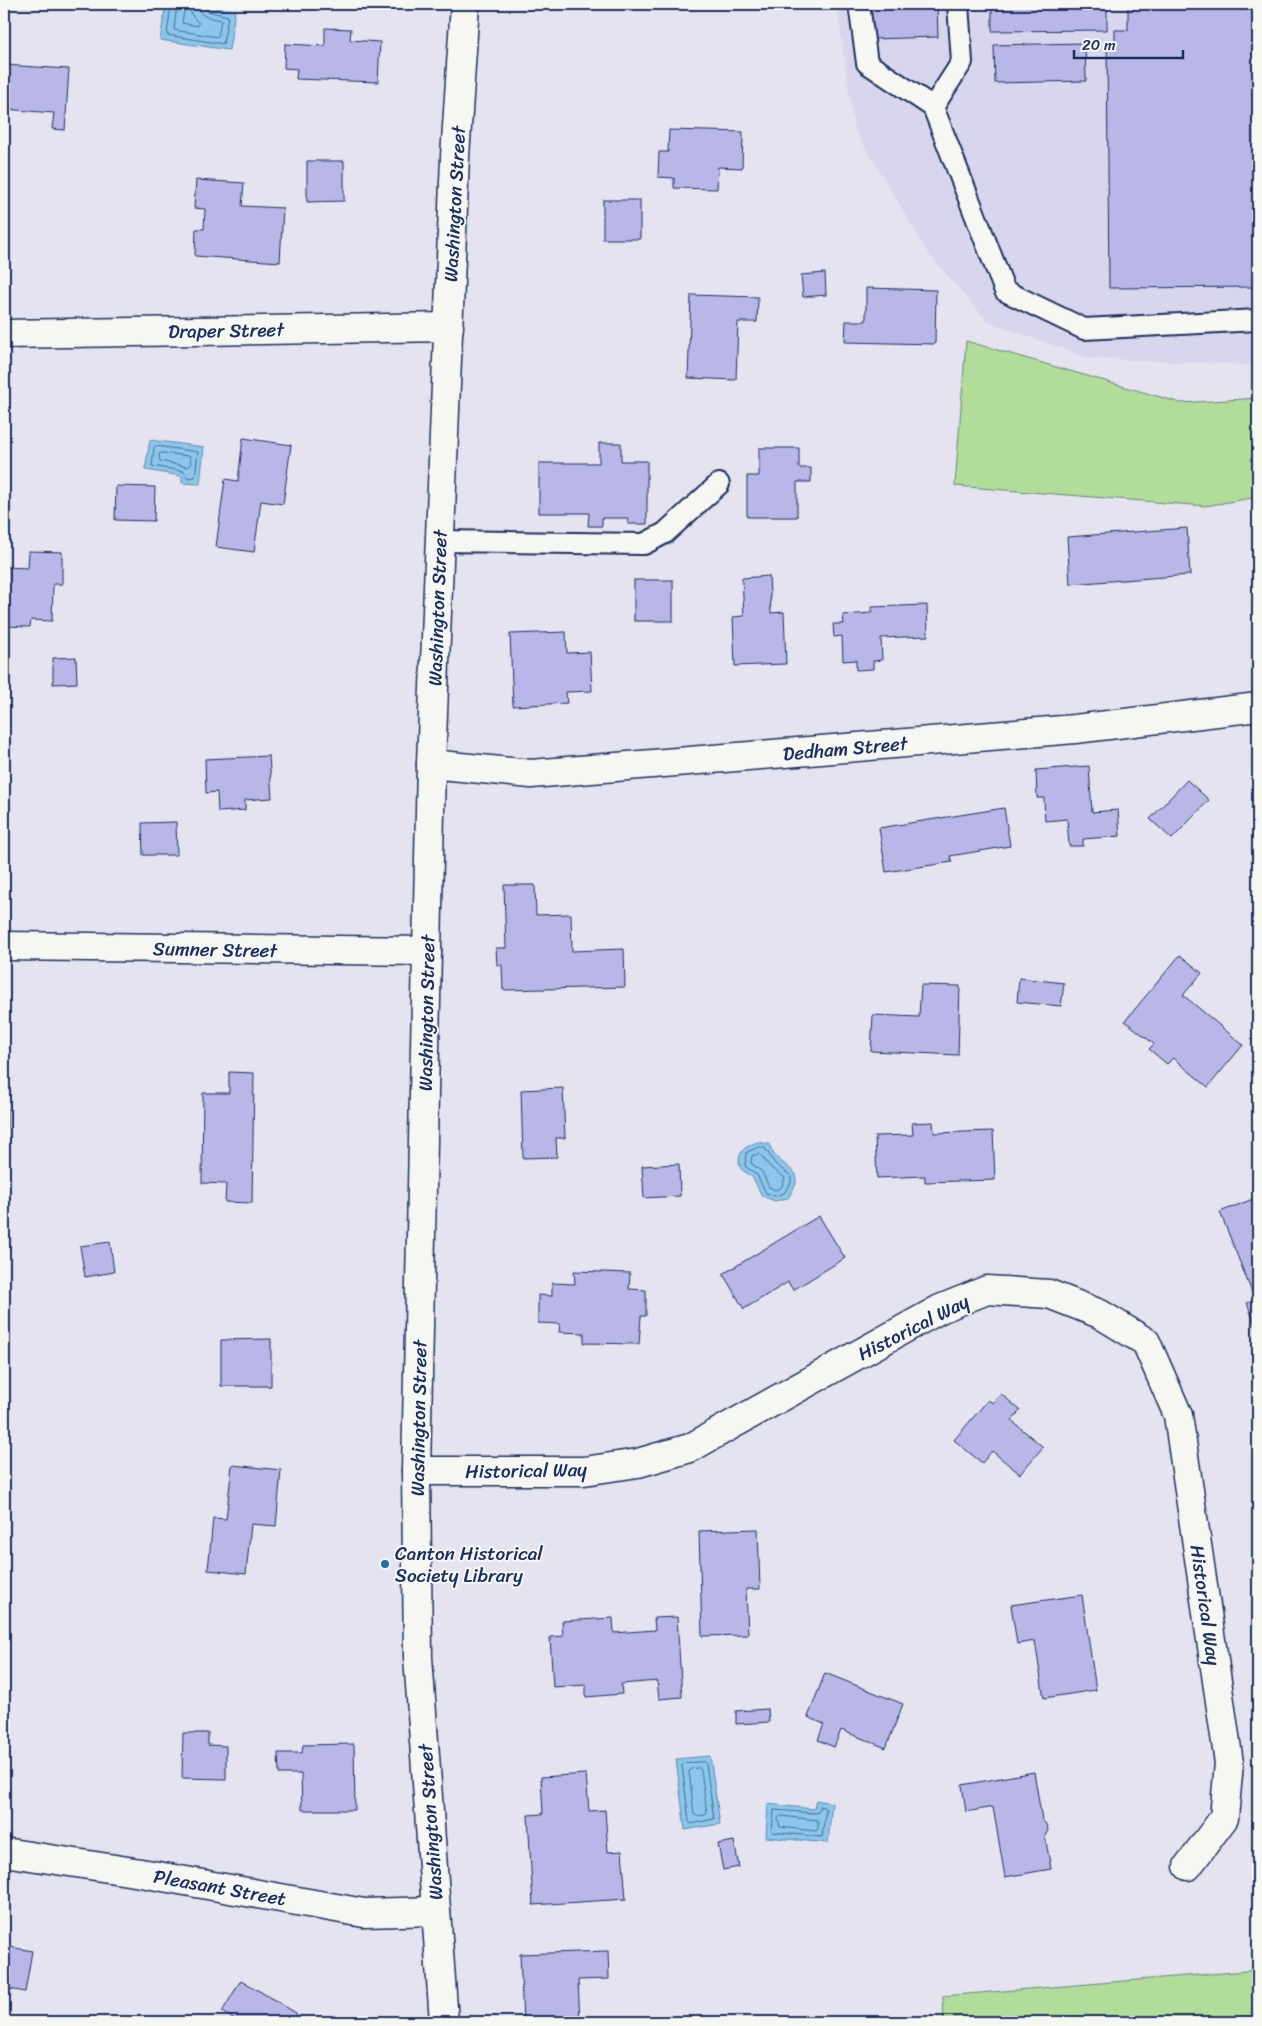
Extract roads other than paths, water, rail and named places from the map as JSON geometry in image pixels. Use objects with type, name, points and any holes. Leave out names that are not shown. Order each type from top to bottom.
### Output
[{"type":"main road","name":"Washington Street","points":[[444,2022],[418,1657],[416,1471],[431,764],[455,157],[465,4]]},
{"type":"main road","name":"Draper Street","points":[[4,334],[448,327]]},
{"type":"main road","name":"Dedham Street","points":[[431,764],[531,774],[1075,729],[1258,707]]},
{"type":"main road","name":"Sumner Street","points":[[4,946],[427,951]]},
{"type":"main road","name":"Historical Way","points":[[416,1471],[584,1470],[638,1462],[690,1448],[940,1308],[987,1290],[1049,1294],[1100,1314],[1146,1342],[1178,1415],[1230,1763],[1224,1818],[1188,1866]]},
{"type":"main road","name":"Pleasant Street","points":[[4,1852],[141,1873],[364,1913],[436,1910]]},
{"type":"lane","points":[[859,4],[867,63],[933,107],[1005,291],[1084,329],[1258,320]]},
{"type":"lane","points":[[933,107],[962,62],[958,4]]},
{"type":"lane","points":[[440,541],[644,544],[665,533],[719,484]]},
{"type":"water","points":[[166,4],[195,4],[235,11],[229,50],[160,40]]},
{"type":"water","points":[[150,440],[204,447],[200,484],[182,483],[182,476],[145,470]]},
{"type":"water","points":[[758,1142],[769,1144],[774,1155],[796,1174],[796,1184],[788,1198],[775,1201],[762,1196],[753,1178],[741,1169],[739,1159],[742,1151]]},
{"type":"water","points":[[710,1756],[720,1824],[685,1830],[676,1759]]},
{"type":"water","points":[[816,1800],[832,1803],[828,1843],[766,1837],[768,1804],[814,1809]]},
{"type":"place","name":"Canton Historical Society Library","points":[[385,1564]]}]
